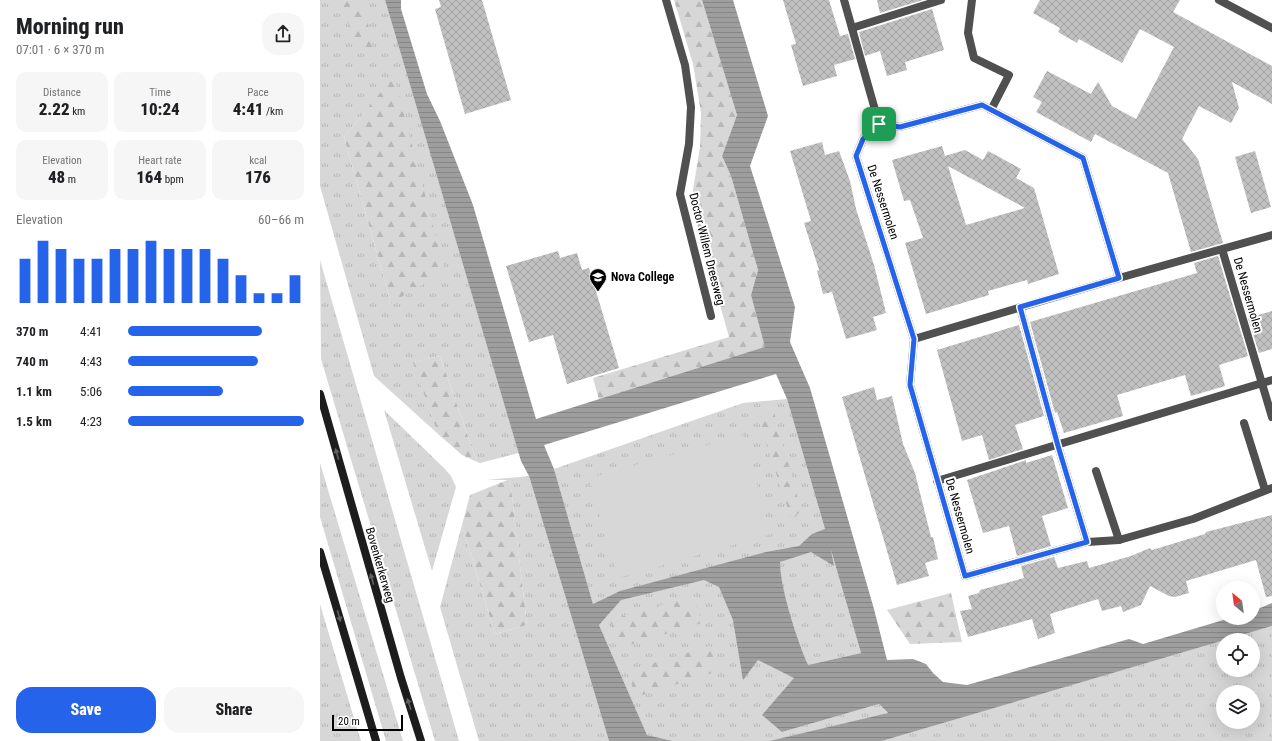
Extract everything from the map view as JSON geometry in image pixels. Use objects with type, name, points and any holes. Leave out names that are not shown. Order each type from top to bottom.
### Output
[{"type":"main road","name":"Bovenkerkerweg","points":[[320,394],[400,678],[421,741]]},
{"type":"main road","points":[[320,552],[376,741]]},
{"type":"street","name":"Doctor Willem Dreesweg","points":[[666,0],[685,65],[691,107],[688,144],[680,194],[711,316]]},
{"type":"street","points":[[844,0],[879,124],[900,127],[982,105],[1083,158],[1119,278]]},
{"type":"street","points":[[852,28],[941,0]]},
{"type":"street","points":[[972,0],[968,33],[974,58],[1009,75],[992,110]]},
{"type":"street","points":[[1219,0],[1272,28]]},
{"type":"street","name":"De Nessermolen","points":[[879,124],[863,139],[856,156],[914,339],[910,385],[965,576],[1087,542],[1119,540],[1193,519],[1268,489],[1244,423]]},
{"type":"street","name":"De Nessermolen","points":[[914,339],[1119,278],[1272,235]]},
{"type":"street","name":"De Nessermolen","points":[[1222,249],[1272,418]]},
{"type":"street","points":[[1020,307],[1058,446],[1087,542]]},
{"type":"street","points":[[938,481],[1058,446],[1272,380]]},
{"type":"street","points":[[1096,471],[1119,540]]},
{"type":"green space","points":[[320,0],[385,0],[519,453],[480,463],[477,462],[440,356],[414,362],[438,434],[374,376],[320,186]],"holes":[[[394,77],[391,303],[344,137]]]},
{"type":"green space","points":[[335,0],[363,0],[374,52],[360,49],[343,13]]},
{"type":"green space","points":[[674,0],[702,0],[737,115],[722,156],[731,176],[758,270],[751,295],[766,347],[599,400],[593,378],[729,337],[691,202],[700,147],[701,113],[693,64]]},
{"type":"green space","points":[[394,76],[445,271],[391,303],[344,137]]},
{"type":"green space","points":[[320,260],[459,741],[435,741],[321,359]]},
{"type":"green space","points":[[440,356],[477,462],[462,455],[438,434],[413,362]]},
{"type":"green space","points":[[787,399],[861,653],[808,665],[782,732],[879,704],[888,714],[769,741],[673,741],[647,735],[599,625],[554,469],[743,403]]},
{"type":"green space","points":[[773,408],[801,510],[792,521],[756,413]]},
{"type":"green space","points":[[384,410],[444,468],[451,476],[456,487],[432,571]]},
{"type":"green space","points":[[743,435],[771,534],[618,578],[589,478]]},
{"type":"green space","points":[[320,463],[403,741],[386,741],[320,517]]},
{"type":"green space","points":[[529,476],[609,741],[479,741],[440,607],[462,525],[495,634],[527,625],[510,480],[486,480]]},
{"type":"green space","points":[[510,479],[527,625],[495,634],[462,525],[470,495]]},
{"type":"green space","points":[[951,593],[962,642],[910,644],[887,610]]},
{"type":"green space","points":[[693,596],[702,623],[619,648],[610,620]]},
{"type":"green space","points":[[320,604],[356,725],[361,741],[320,741]]},
{"type":"green space","points":[[1272,626],[1272,741],[882,741],[1216,642],[1216,677],[1260,677],[1260,633],[1248,633]]},
{"type":"green space","points":[[710,646],[719,671],[636,697],[627,671]]},
{"type":"shaded area","points":[[385,0],[401,0],[401,9],[427,94],[440,121],[473,205],[536,419],[765,347],[751,295],[758,270],[731,176],[722,156],[737,115],[702,0],[733,0],[768,116],[750,166],[795,307],[790,342],[810,388],[874,609],[887,660],[913,659],[926,664],[943,682],[967,685],[1129,639],[1143,644],[1216,622],[1216,625],[1260,625],[1260,608],[1272,603],[1272,626],[1248,633],[1216,633],[1216,643],[882,741],[769,741],[888,713],[879,704],[782,732],[762,715],[794,678],[758,660],[743,680],[733,620],[719,587],[704,580],[621,600],[599,625],[647,735],[673,741],[609,741],[529,476],[521,461]],"holes":[[[776,374],[787,399],[825,529],[812,534],[799,546],[766,552],[620,591],[593,604],[554,469],[544,445]],[[831,550],[861,653],[808,665],[790,614],[783,586],[780,562],[811,552],[834,566]]]},
{"type":"building","points":[[439,0],[482,0],[511,100],[465,114],[435,9],[441,7]]},
{"type":"building","points":[[783,0],[829,0],[840,36],[848,34],[855,59],[834,65],[837,76],[803,86],[791,45],[796,44]]},
{"type":"building","points":[[877,0],[923,0],[880,13]]},
{"type":"building","points":[[1040,0],[1180,0],[1173,12],[1272,66],[1272,104],[1232,82],[1239,108],[1231,123],[1199,106],[1182,139],[1198,159],[1223,243],[1191,252],[1168,173],[1095,134],[1091,142],[1036,112],[1042,102],[1033,97],[1047,71],[1091,94],[1098,82],[1112,106],[1136,119],[1174,47],[1140,29],[1122,63],[1079,39],[1077,43],[1058,32],[1060,28],[1033,13]]},
{"type":"building","points":[[932,9],[944,50],[905,62],[907,70],[887,76],[880,51],[865,56],[859,32]]},
{"type":"building","points":[[822,142],[825,155],[839,151],[850,181],[856,209],[874,265],[886,313],[873,317],[877,330],[846,339],[832,292],[823,294],[817,271],[819,270],[804,223],[811,221],[790,151]]},
{"type":"building","points":[[942,146],[945,156],[965,150],[983,160],[988,151],[1021,169],[1016,178],[1034,188],[1059,274],[1028,284],[1027,280],[988,291],[989,295],[926,314],[905,243],[923,238],[910,200],[904,201],[892,160]],"holes":[[[948,166],[1025,208],[966,225]]]},
{"type":"building","points":[[1255,151],[1271,207],[1251,213],[1235,157]]},
{"type":"building","points":[[558,251],[560,258],[577,253],[582,270],[589,268],[619,368],[567,384],[553,335],[529,342],[506,266]]},
{"type":"building","points":[[1218,256],[1248,356],[1219,365],[1225,386],[1191,396],[1185,375],[1117,395],[1123,416],[1064,433],[1057,412],[1055,413],[1030,322],[1197,273],[1194,263]]},
{"type":"building","points":[[1272,311],[1272,349],[1259,353],[1248,318]]},
{"type":"building","points":[[1019,325],[1044,416],[1015,425],[1023,449],[989,460],[982,435],[962,441],[937,350]]},
{"type":"building","points":[[874,387],[877,400],[892,396],[903,444],[915,473],[938,559],[925,563],[929,576],[897,585],[842,397]]},
{"type":"building","points":[[1052,455],[1068,508],[1042,516],[1051,546],[1017,556],[1009,526],[983,533],[967,480],[1026,460],[1026,463]]},
{"type":"building","points":[[1272,515],[1272,596],[1266,597],[1256,560],[1186,581],[1189,593],[1175,597],[1169,596],[1150,586],[1141,605],[1123,612],[1121,606],[1102,611],[1098,599],[1050,614],[1055,633],[1038,639],[1032,619],[968,637],[960,611],[972,609],[968,596],[979,593],[980,590],[1024,578],[1021,566],[1054,557],[1058,568],[1087,561],[1089,568],[1131,556],[1150,548],[1152,550],[1205,534],[1206,532]]},
{"type":"place","name":"Nova College","points":[[598,292]]},
{"type":"route","points":[[982,105],[1083,158],[1119,278],[1020,307],[1058,446],[1087,542],[965,576],[910,385],[914,339],[856,156],[863,139],[879,124],[900,127],[982,105]]}]
